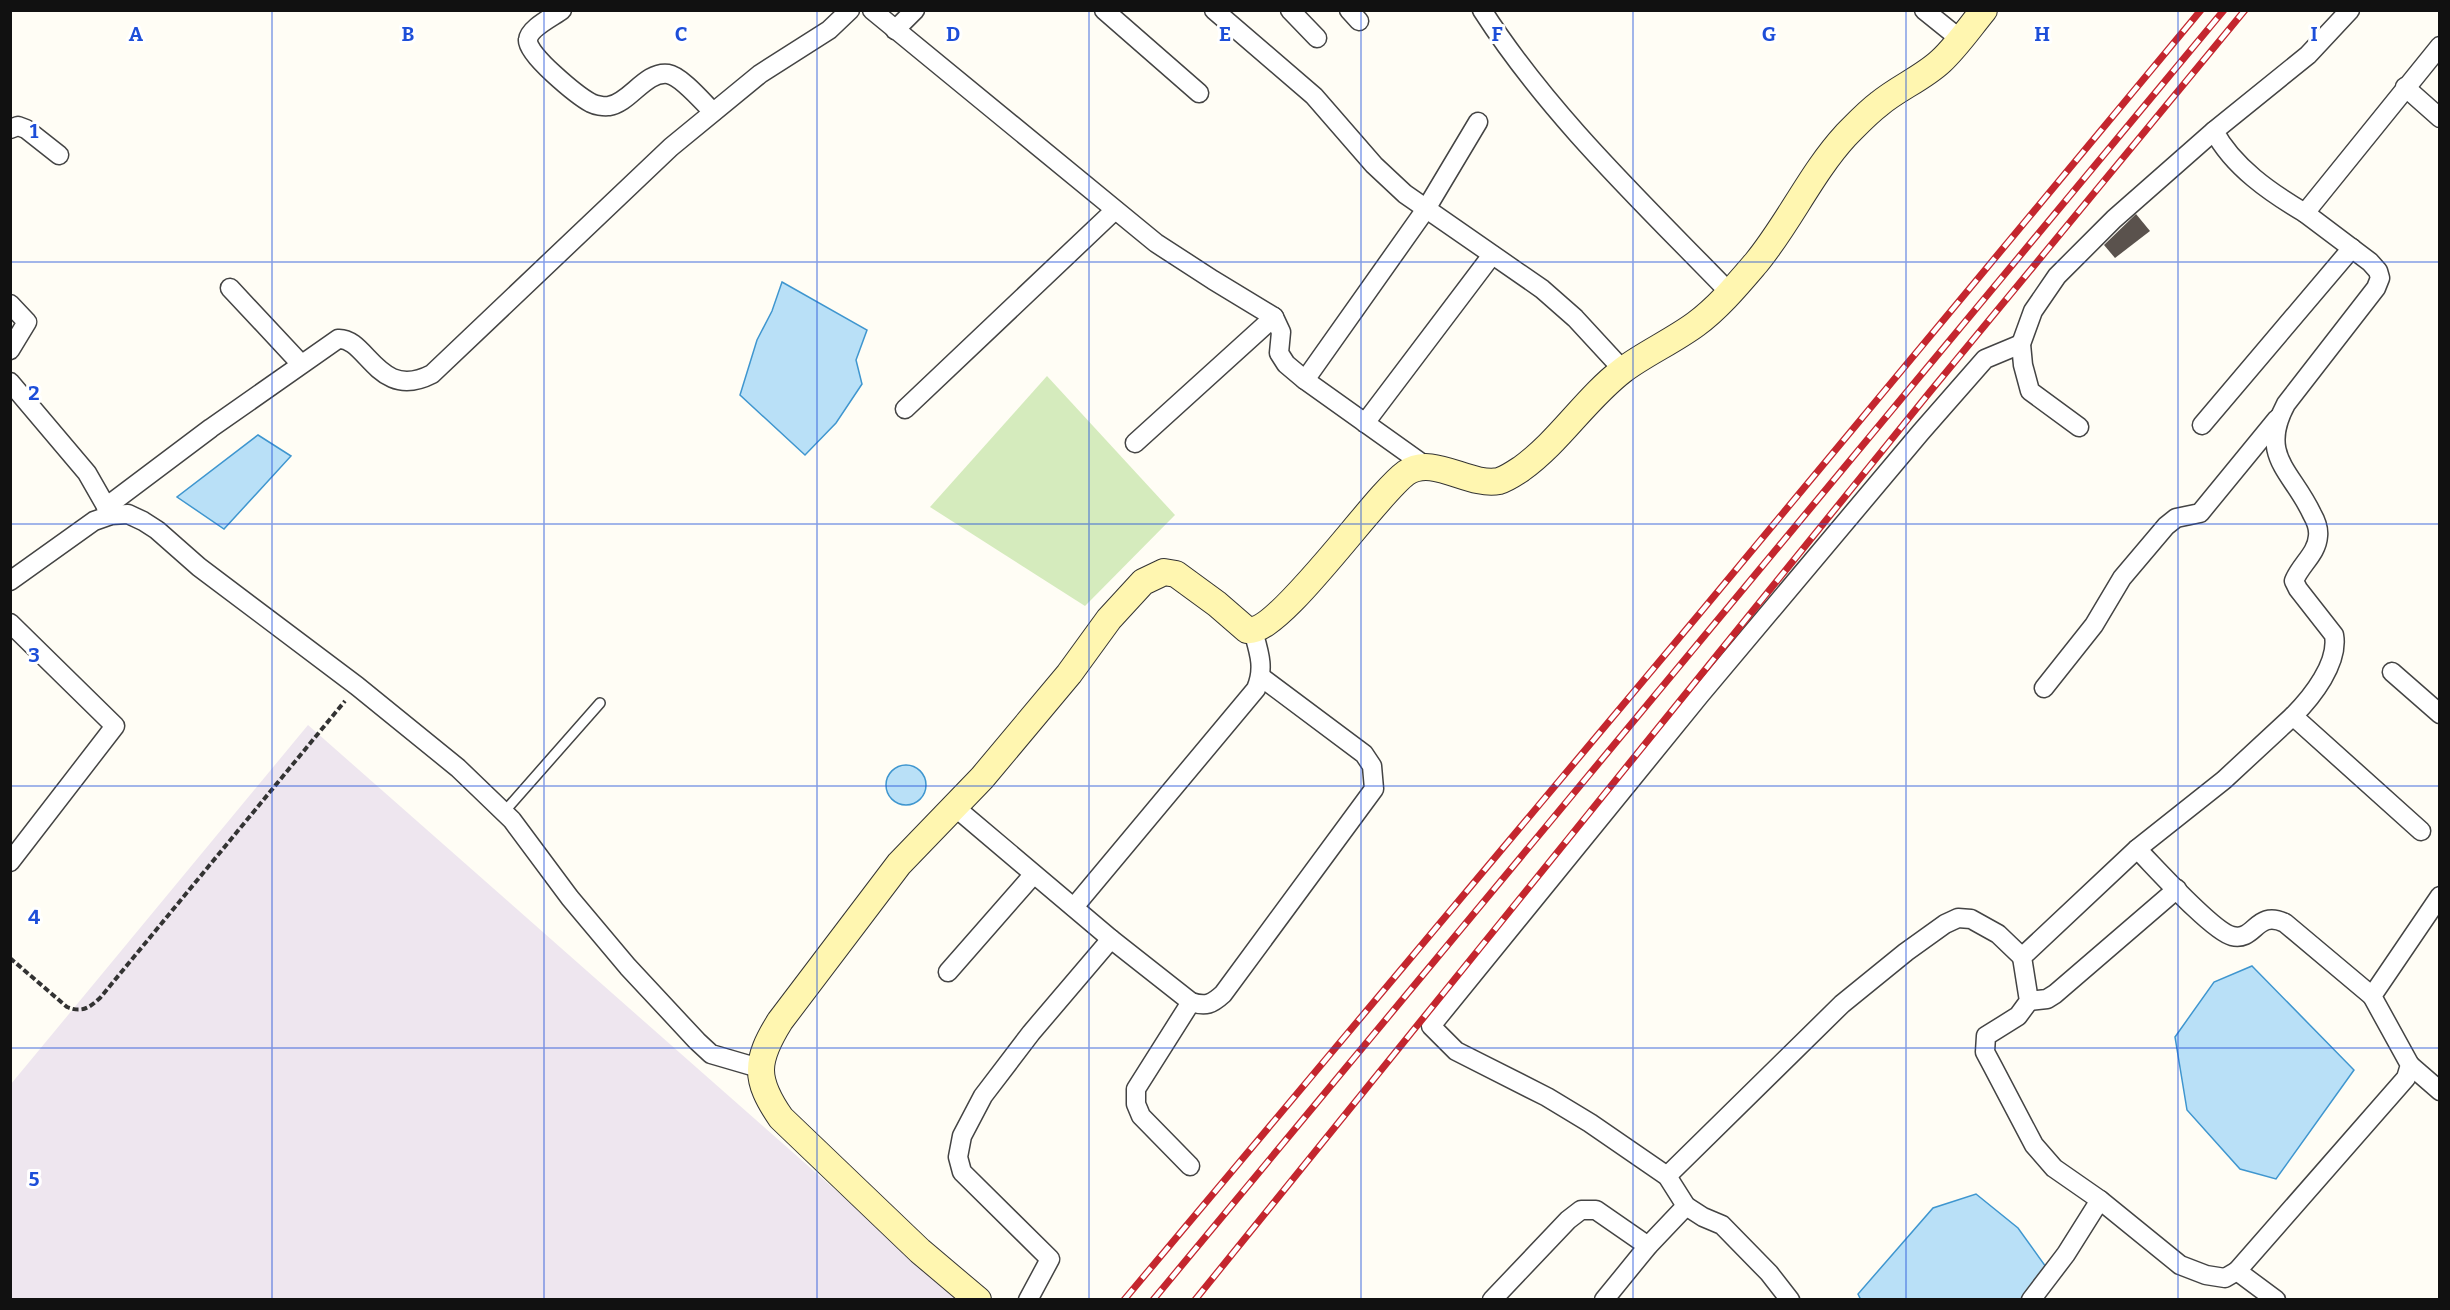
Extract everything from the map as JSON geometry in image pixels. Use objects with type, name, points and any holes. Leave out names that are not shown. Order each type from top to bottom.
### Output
[{"type":"street","points":[[562,10],[531,32],[528,47],[536,58],[584,99],[593,104],[608,106],[620,102],[659,74],[669,74],[676,77],[713,112]]},
{"type":"street","points":[[10,581],[109,511],[329,343],[342,338],[383,373],[395,380],[421,380],[432,374],[671,147],[760,74],[829,30],[850,10]]},
{"type":"street","points":[[872,10],[1115,210],[1166,249],[1274,317],[1281,332],[1279,353],[1286,364],[1305,380],[1427,467],[1483,481],[1500,481],[1521,469],[1546,448],[1623,370],[1697,324],[1730,292],[1777,236],[1825,161],[1846,136],[1880,103],[1941,61],[1984,10]]},
{"type":"street","points":[[895,30],[915,10]]},
{"type":"street","points":[[1104,10],[1199,93]]},
{"type":"street","points":[[1214,10],[1314,96],[1374,165],[1405,194],[1558,303],[1623,370]]},
{"type":"street","points":[[1290,10],[1317,38]]},
{"type":"street","points":[[1482,10],[1500,39],[1586,144],[1730,292]]},
{"type":"street","points":[[1924,10],[1960,39]]},
{"type":"street","points":[[2079,427],[2030,391],[2023,365],[2021,344],[2033,311],[2058,276],[2114,219],[2214,131],[2308,55],[2350,10]]},
{"type":"street","points":[[2305,213],[2439,46]]},
{"type":"street","points":[[2405,87],[2439,118]]},
{"type":"street","points":[[1305,380],[1426,209],[1478,122]]},
{"type":"street","points":[[10,129],[18,126],[26,129],[59,155]]},
{"type":"street","points":[[2044,688],[2094,625],[2122,578],[2166,526],[2184,515],[2193,516],[2200,513],[2277,419],[2380,279],[2378,271],[2352,248],[2246,171],[2222,146],[2214,131]]},
{"type":"street","points":[[905,409],[1115,210]]},
{"type":"street","points":[[2202,425],[2352,248]]},
{"type":"street","points":[[1365,423],[1492,255]]},
{"type":"street","points":[[230,288],[301,364]]},
{"type":"street","points":[[10,304],[27,322],[10,350]]},
{"type":"street","points":[[1135,443],[1274,317]]},
{"type":"street","points":[[1790,1299],[1769,1273],[1722,1225],[1702,1217],[1686,1206],[1667,1176],[1590,1122],[1456,1051],[1431,1026],[1700,695],[1921,432],[1985,359],[2021,344]]},
{"type":"street","points":[[10,382],[87,473],[109,511]]},
{"type":"street","points":[[2022,957],[2137,849],[2224,780],[2293,716],[2303,706],[2327,670],[2336,644],[2331,628],[2304,597],[2294,581],[2296,573],[2313,552],[2318,538],[2318,526],[2310,509],[2288,477],[2275,449],[2277,419]]},
{"type":"street","points":[[978,1299],[920,1251],[781,1118],[768,1100],[759,1068],[762,1056],[775,1030],[899,864],[920,840],[956,808],[1069,674],[1109,619],[1132,593],[1153,575],[1164,572],[1176,574],[1217,604],[1247,630],[1253,631],[1263,627],[1286,606],[1371,512],[1385,492],[1408,471],[1427,467]]},
{"type":"street","points":[[109,511],[128,514],[156,530],[199,567],[357,686],[458,768],[512,820],[585,915],[697,1041],[711,1054],[759,1068]]},
{"type":"street","points":[[10,623],[115,726],[10,862]]},
{"type":"street","points":[[1074,907],[1249,700],[1261,676],[1262,663],[1253,631]]},
{"type":"street","points":[[2392,672],[2439,714]]},
{"type":"street","points":[[956,808],[1033,875],[1191,1002],[1203,1006],[1213,1003],[1223,994],[1374,789],[1372,766],[1364,754],[1261,676]]},
{"type":"street","points":[[2293,716],[2421,831]]},
{"type":"street","points":[[2137,849],[2214,926],[2232,936],[2245,935],[2265,920],[2275,918],[2285,923],[2372,996],[2410,1065],[2439,1091]]},
{"type":"street","points":[[948,972],[1033,875]]},
{"type":"street","points":[[2029,1001],[2047,999],[2055,994],[2177,890]]},
{"type":"street","points":[[2372,996],[2439,896]]},
{"type":"street","points":[[1667,1176],[1842,1004],[1945,924],[1958,918],[1971,919],[1998,934],[2022,957],[2029,1001],[2018,1016],[1986,1036],[1985,1052],[2034,1145],[2054,1168],[2100,1200],[2180,1266],[2206,1275],[2225,1278],[2237,1272],[2394,1093],[2406,1078],[2410,1065]]},
{"type":"street","points":[[1028,1299],[1050,1259],[962,1172],[958,1157],[962,1136],[982,1096],[1111,939]]},
{"type":"street","points":[[1190,1166],[1141,1116],[1136,1104],[1136,1089],[1191,1002]]},
{"type":"street","points":[[2031,1299],[2066,1254],[2100,1200]]},
{"type":"street","points":[[1604,1299],[1648,1246],[1686,1206]]},
{"type":"street","points":[[1492,1299],[1568,1220],[1581,1210],[1596,1210],[1648,1246]]},
{"type":"street","points":[[2237,1272],[2276,1299]]},
{"type":"lane","points":[[504,812],[600,703]]},
{"type":"path","points":[[10,958],[67,1007],[76,1011],[88,1008],[100,998],[357,686]]},
{"type":"shaded area","points":[[308,725],[959,1299],[11,1300],[11,1084]]},
{"type":"green space","points":[[1047,376],[1175,515],[1085,606],[930,507]]},
{"type":"water","points":[[782,282],[867,330],[856,360],[862,384],[836,423],[805,455],[740,395],[757,340],[772,311]]},
{"type":"water","points":[[258,435],[291,456],[224,529],[177,497]]},
{"type":"water","points":[[906,765],[914,766],[920,771],[925,777],[925,793],[920,799],[914,804],[906,805],[898,804],[892,799],[887,793],[886,785],[887,777],[892,771],[898,766]]},
{"type":"water","points":[[2252,966],[2354,1070],[2276,1179],[2240,1169],[2187,1110],[2175,1037],[2214,982]]},
{"type":"water","points":[[1976,1194],[2018,1228],[2051,1274],[2030,1299],[1861,1300],[1858,1294],[1933,1208]]},
{"type":"building","points":[[2136,214],[2150,231],[2115,258],[2104,245]]},
{"type":"railway","points":[[1124,1300],[1700,613],[2201,10]]},
{"type":"railway","points":[[1153,1300],[2224,10]]},
{"type":"railway","points":[[1195,1300],[1929,393],[2245,10]]}]
